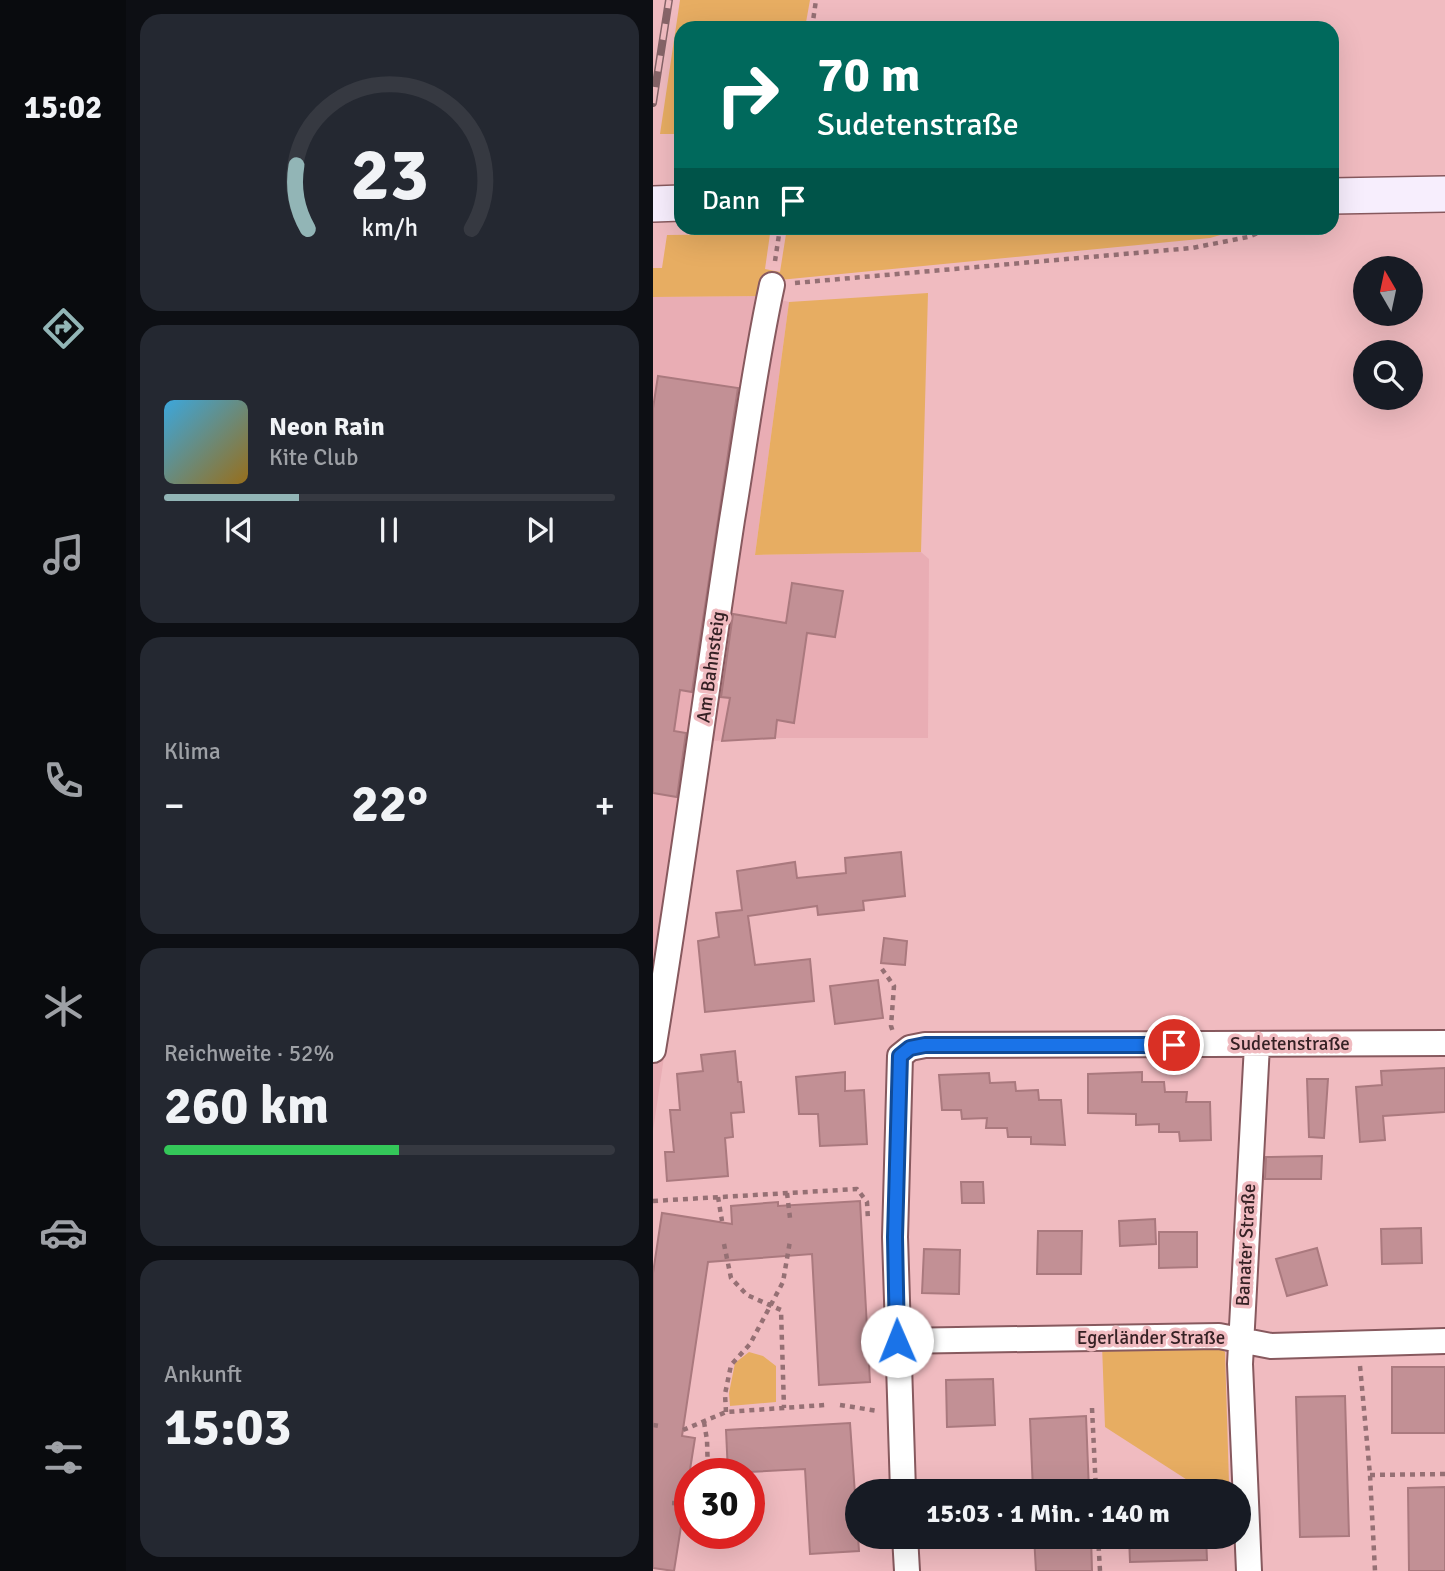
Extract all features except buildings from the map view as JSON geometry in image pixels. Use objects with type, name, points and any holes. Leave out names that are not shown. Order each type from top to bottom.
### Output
[{"type":"main road","points":[[1339,196],[1445,194]]},
{"type":"main road","points":[[653,204],[674,203]]},
{"type":"street","name":"Am Bahnsteig","points":[[653,1050],[753,386],[773,277]]},
{"type":"street","name":"Sudetenstraße","points":[[900,1056],[910,1048],[925,1045],[1445,1043]]},
{"type":"street","name":"Banater Straße","points":[[1249,1571],[1241,1339],[1257,1045]]},
{"type":"street","points":[[900,1056],[895,1237],[903,1479]]},
{"type":"street","name":"Egerländer Straße","points":[[897,1341],[1219,1336],[1271,1346],[1445,1341]]},
{"type":"street","points":[[906,1549],[907,1571]]},
{"type":"path","points":[[813,21],[816,0]]},
{"type":"path","points":[[779,235],[773,277],[1192,248],[1254,235]]},
{"type":"path","points":[[882,969],[894,986],[892,1026],[900,1056]]},
{"type":"path","points":[[653,1200],[857,1189],[867,1202],[869,1226]]},
{"type":"path","points":[[787,1193],[790,1218]]},
{"type":"path","points":[[718,1197],[722,1222]]},
{"type":"path","points":[[726,1412],[725,1394],[731,1364],[750,1344],[783,1282],[790,1241]]},
{"type":"path","points":[[724,1244],[731,1278],[747,1296],[781,1310],[784,1408]]},
{"type":"path","points":[[1358,1344],[1370,1475],[1375,1571]]},
{"type":"path","points":[[683,1430],[726,1412],[825,1405]]},
{"type":"path","points":[[840,1405],[900,1414]]},
{"type":"path","points":[[1092,1408],[1095,1479]]},
{"type":"path","points":[[704,1422],[708,1458]]},
{"type":"path","points":[[1370,1475],[1445,1474]]},
{"type":"path","points":[[1099,1549],[1100,1571]]},
{"type":"shaded area","points":[[680,0],[810,0],[806,21],[677,21]]},
{"type":"shaded area","points":[[674,40],[674,134],[660,134]]},
{"type":"shaded area","points":[[667,235],[770,235],[765,269],[780,272],[786,235],[1220,235],[769,281],[765,296],[653,297],[653,268],[662,268]]},
{"type":"shaded area","points":[[928,293],[921,552],[755,555],[789,302]]},
{"type":"shaded area","points":[[765,296],[789,302],[755,555],[921,552],[929,559],[928,738],[775,738],[711,741],[653,1131],[653,297]]},
{"type":"shaded area","points":[[1216,1343],[1225,1352],[1229,1479],[1186,1479],[1105,1427],[1102,1345]]},
{"type":"shaded area","points":[[749,1352],[763,1356],[776,1366],[776,1402],[730,1406],[729,1393],[735,1363]]},
{"type":"railway","points":[[653,103],[669,0]]},
{"type":"route","points":[[897,1341],[895,1237],[900,1056],[910,1048],[925,1045],[1174,1045]]}]
